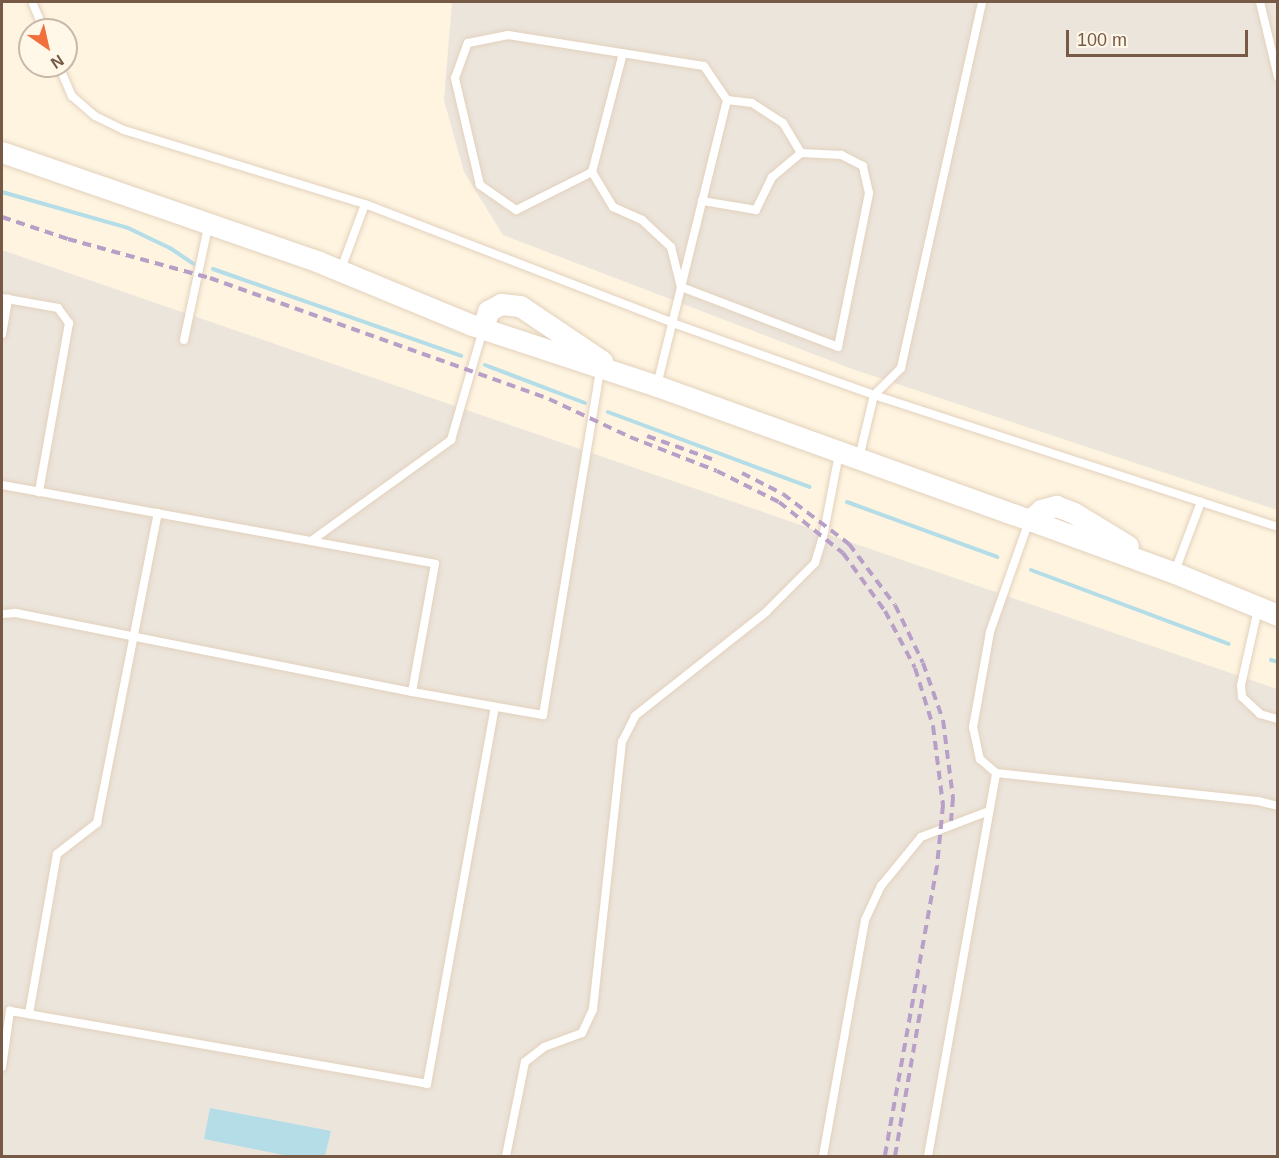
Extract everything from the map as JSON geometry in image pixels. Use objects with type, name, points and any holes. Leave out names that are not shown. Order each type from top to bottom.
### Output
[{"type":"main road","points":[[2,152],[341,271],[483,329],[657,386],[1030,520],[1041,510],[1056,506],[1074,513],[1171,571],[1268,611]]},
{"type":"main road","points":[[483,329],[488,311],[501,304],[520,306],[622,375]]},
{"type":"lane","points":[[859,460],[874,395],[901,368],[982,2]]},
{"type":"lane","points":[[1260,2],[1278,77]]},
{"type":"lane","points":[[33,4],[39,18]]},
{"type":"lane","points":[[592,172],[516,210],[480,185],[455,78],[468,43],[507,35],[704,66],[727,100],[752,104],[783,123],[801,153]]},
{"type":"lane","points":[[623,53],[592,172],[613,207],[642,220],[671,247],[681,286]]},
{"type":"lane","points":[[64,78],[72,96],[95,116],[124,129],[365,204],[673,323],[874,395],[1278,527]]},
{"type":"lane","points":[[657,386],[727,100]]},
{"type":"lane","points":[[681,286],[838,347],[869,194],[863,166],[841,155],[801,153],[772,177],[756,210],[702,201]]},
{"type":"lane","points":[[341,271],[365,204]]},
{"type":"lane","points":[[184,340],[209,225]]},
{"type":"lane","points":[[2,334],[4,298],[58,308],[69,323],[39,492]]},
{"type":"lane","points":[[311,541],[451,440],[483,329]]},
{"type":"lane","points":[[2,614],[16,613],[412,692],[543,715],[600,368]]},
{"type":"lane","points":[[507,1156],[525,1062],[544,1047],[582,1033],[593,1010],[622,742],[635,716],[766,612],[815,563],[823,537],[839,453]]},
{"type":"lane","points":[[2,485],[435,564],[412,692]]},
{"type":"lane","points":[[1171,571],[1201,502]]},
{"type":"lane","points":[[29,1014],[57,854],[98,823],[158,513]]},
{"type":"lane","points":[[1030,520],[990,632],[973,727],[980,759],[996,773],[1258,801],[1278,806]]},
{"type":"lane","points":[[1268,611],[1240,685],[1242,697],[1260,714],[1278,719]]},
{"type":"lane","points":[[2,1067],[10,1011],[427,1084],[495,707]]},
{"type":"lane","points":[[928,1156],[996,773]]},
{"type":"lane","points":[[823,1156],[865,920],[881,886],[921,837],[989,812]]},
{"type":"shaded area","points":[[452,2],[1277,2],[1277,510],[855,370],[503,235],[464,172],[444,100]]},
{"type":"shaded area","points":[[2,250],[1277,689],[1277,1156],[2,1156]]},
{"type":"water","points":[[210,1108],[331,1131],[325,1156],[288,1156],[204,1139]]},
{"type":"waterway","points":[[2,192],[128,228],[170,248],[194,264]]},
{"type":"waterway","points":[[213,269],[461,356]]},
{"type":"waterway","points":[[485,365],[585,403]]},
{"type":"waterway","points":[[608,412],[810,487]]},
{"type":"waterway","points":[[847,502],[997,557]]},
{"type":"waterway","points":[[1031,570],[1229,644]]},
{"type":"waterway","points":[[1271,660],[1278,662]]},
{"type":"railway","points":[[2,217],[68,239],[210,278],[549,399],[630,437],[717,471],[779,502],[843,553],[885,611],[915,668],[933,726],[943,805],[937,866],[885,1156]]},
{"type":"railway","points":[[647,436],[712,459]]},
{"type":"railway","points":[[742,473],[783,494],[849,544],[895,605],[923,663],[943,720],[953,798],[951,821]]},
{"type":"railway","points":[[895,1156],[925,984]]}]
